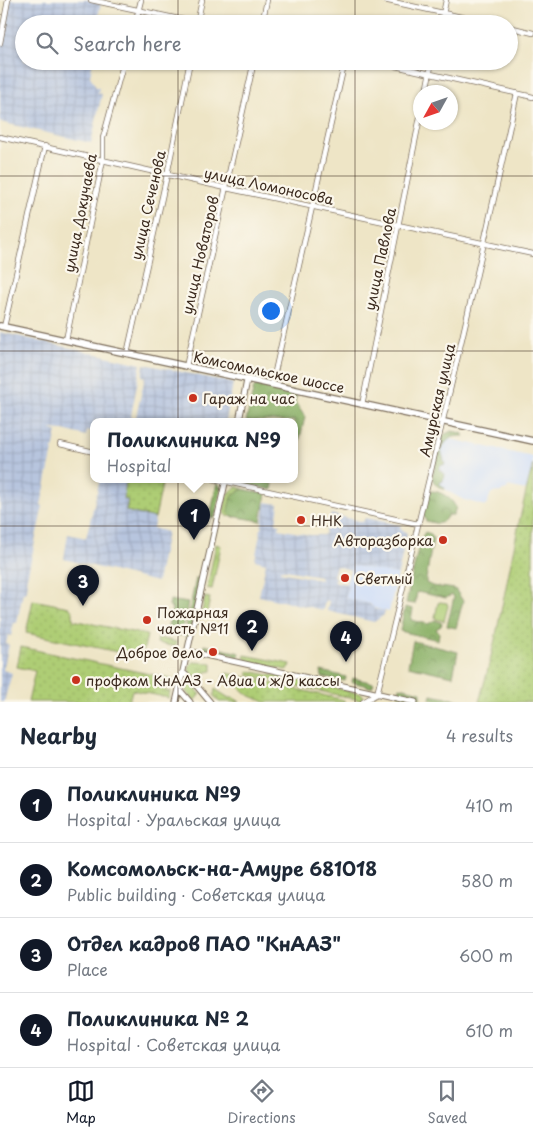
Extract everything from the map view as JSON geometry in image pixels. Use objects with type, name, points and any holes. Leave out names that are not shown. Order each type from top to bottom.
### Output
[{"type":"main road","name":"Комсомольское шоссе","points":[[2,326],[532,441]]},
{"type":"street","points":[[0,43],[8,0]]},
{"type":"street","points":[[91,0],[158,15]]},
{"type":"street","points":[[137,15],[141,0]]},
{"type":"street","points":[[200,15],[202,0]]},
{"type":"street","points":[[264,15],[267,0]]},
{"type":"street","points":[[384,0],[453,15]]},
{"type":"street","points":[[444,13],[446,0]]},
{"type":"street","points":[[518,29],[533,33]]},
{"type":"street","name":"улица Докучаева","points":[[66,340],[103,160],[104,138],[122,70]]},
{"type":"street","name":"улица Сеченова","points":[[127,354],[188,70]]},
{"type":"street","name":"улица Новаторов","points":[[186,366],[252,70]]},
{"type":"street","points":[[272,385],[343,70]]},
{"type":"street","points":[[412,70],[533,97]]},
{"type":"street","points":[[428,85],[431,70]]},
{"type":"street","name":"Амурская улица","points":[[378,694],[485,244],[517,93]]},
{"type":"street","name":"улица Павлова","points":[[362,404],[417,130]]},
{"type":"street","name":"улица Ломоносова","points":[[0,137],[533,254]]},
{"type":"street","points":[[2,326],[45,146]]},
{"type":"street","points":[[240,418],[247,380]]},
{"type":"street","points":[[532,441],[533,434]]},
{"type":"street","points":[[60,444],[90,451]]},
{"type":"street","points":[[176,702],[225,483]]},
{"type":"street","points":[[239,483],[418,524]]},
{"type":"street","points":[[187,652],[415,702]]},
{"type":"street","points":[[183,673],[190,678],[210,702]]},
{"type":"street","points":[[179,689],[190,702]]},
{"type":"street","points":[[363,702],[378,694]]},
{"type":"shaded area","points":[[10,0],[88,0],[101,3],[98,15],[15,15],[15,70],[91,70],[90,76],[96,87],[99,88],[98,93],[102,94],[91,143],[0,122],[0,48]]},
{"type":"shaded area","points":[[0,332],[141,364],[131,418],[90,418],[90,431],[87,431],[86,436],[50,429],[57,432],[26,582],[28,583],[26,593],[23,592],[17,623],[14,623],[11,636],[8,635],[6,644],[9,645],[3,670],[12,673],[4,702],[0,702]]},
{"type":"shaded area","points":[[144,364],[233,383],[227,418],[136,418],[145,377],[142,376]]},
{"type":"shaded area","points":[[445,438],[533,457],[526,490],[508,486],[507,489],[501,492],[491,493],[486,506],[464,500],[449,492],[435,480]]},
{"type":"shaded area","points":[[99,483],[126,483],[123,498],[129,500],[126,511],[155,518],[153,528],[167,532],[157,582],[64,559],[68,534],[86,538]]},
{"type":"shaded area","points":[[266,502],[279,504],[276,523],[280,524],[279,529],[310,535],[324,535],[331,514],[363,522],[365,518],[401,525],[400,529],[407,533],[398,574],[352,565],[351,570],[336,566],[333,576],[335,577],[334,581],[349,585],[345,598],[370,604],[374,609],[385,611],[384,615],[374,622],[327,611],[329,601],[325,600],[323,610],[259,596],[266,563],[255,560]],"holes":[[[280,569],[320,576],[321,580],[280,572]]]},
{"type":"shaded area","points":[[352,565],[398,574],[389,612],[374,608],[370,604],[345,598],[349,585],[346,584]]},
{"type":"green space","points":[[258,384],[297,393],[295,402],[305,417],[298,446],[298,418],[247,418],[254,387]]},
{"type":"green space","points":[[452,431],[462,433],[464,436],[450,439],[441,450],[445,464],[440,466],[439,470],[444,475],[443,481],[439,483],[445,488],[444,490],[435,484],[432,478],[441,438]]},
{"type":"green space","points":[[533,464],[533,702],[479,702],[494,643]]},
{"type":"green space","points":[[126,483],[162,483],[155,518],[126,511],[128,500],[123,499]]},
{"type":"green space","points":[[218,483],[222,489],[215,518],[210,517]]},
{"type":"green space","points":[[241,483],[273,484],[272,490]]},
{"type":"green space","points":[[237,487],[243,489],[234,494],[232,516],[236,517],[227,516],[224,511],[227,497]]},
{"type":"green space","points":[[243,489],[266,494],[261,521],[232,516],[228,512],[232,498]]},
{"type":"green space","points":[[431,491],[439,492],[446,496],[456,508],[453,515],[448,515],[439,523],[426,521],[423,514],[427,493]]},
{"type":"green space","points":[[425,532],[431,534],[433,538],[426,583],[432,586],[455,589],[463,601],[456,628],[447,626],[454,597],[452,595],[446,598],[417,592],[415,604],[406,603],[420,540]]},
{"type":"green space","points":[[216,544],[221,546],[212,589],[207,588]]},
{"type":"green space","points":[[196,578],[201,579],[189,637],[184,636]]},
{"type":"green space","points":[[205,597],[210,598],[206,618],[201,616]]},
{"type":"green space","points":[[33,600],[69,607],[73,612],[73,620],[147,635],[142,657],[26,633]]},
{"type":"green space","points":[[170,600],[188,603],[181,636],[166,633],[172,609],[169,606]]},
{"type":"green space","points":[[438,603],[447,603],[448,606],[444,621],[435,617]]},
{"type":"green space","points":[[405,607],[413,609],[411,620],[428,624],[435,620],[442,623],[436,629],[439,633],[438,640],[400,631]]},
{"type":"green space","points":[[158,638],[177,642],[176,647],[157,643]]},
{"type":"green space","points":[[413,641],[458,652],[453,676],[408,666]]},
{"type":"green space","points":[[204,645],[240,653],[236,658],[234,655],[225,653],[222,655],[222,652],[203,648]]},
{"type":"green space","points":[[21,647],[173,679],[171,687],[165,688],[166,692],[170,691],[169,698],[132,690],[129,702],[28,702],[35,671],[17,667]]},
{"type":"green space","points":[[245,655],[291,664],[286,670],[247,661],[244,658]]},
{"type":"green space","points":[[193,662],[212,663],[212,671],[206,672],[203,676],[205,684],[201,687],[189,671],[190,665]]},
{"type":"green space","points":[[249,671],[362,694],[364,697],[360,700],[248,675]]},
{"type":"green space","points":[[321,671],[346,677],[345,681],[322,677]]},
{"type":"green space","points":[[227,673],[344,700],[344,702],[265,702],[248,695],[235,684],[222,677]]},
{"type":"green space","points":[[353,678],[374,683],[372,687],[368,687],[352,682]]},
{"type":"green space","points":[[187,680],[200,694],[194,701],[185,690]]},
{"type":"green space","points":[[400,687],[421,692],[421,698],[417,699],[398,695]]},
{"type":"green space","points":[[215,689],[229,698],[234,698],[240,702],[219,702],[214,696]]},
{"type":"green space","points":[[431,695],[463,702],[440,702],[430,699]]},
{"type":"place","name":"Гараж на час","points":[[193,398]]},
{"type":"place","name":"ННК","points":[[301,520]]},
{"type":"place","name":"Поликлиника №9","points":[[194,540]]},
{"type":"place","name":"Авторазборка","points":[[443,540]]},
{"type":"place","name":"Светлый","points":[[345,578]]},
{"type":"place","name":"Отдел кадров ПАО \"КнААЗ\"","points":[[83,606]]},
{"type":"place","name":"Пожарная часть №11","points":[[147,620]]},
{"type":"place","name":"Комсомольск-на-Амуре 681018","points":[[252,651]]},
{"type":"place","name":"Доброе дело","points":[[213,652]]},
{"type":"place","name":"Поликлиника № 2","points":[[346,662]]},
{"type":"place","name":"профком КнААЗ - Авиа и ж/д кассы","points":[[76,680]]}]
